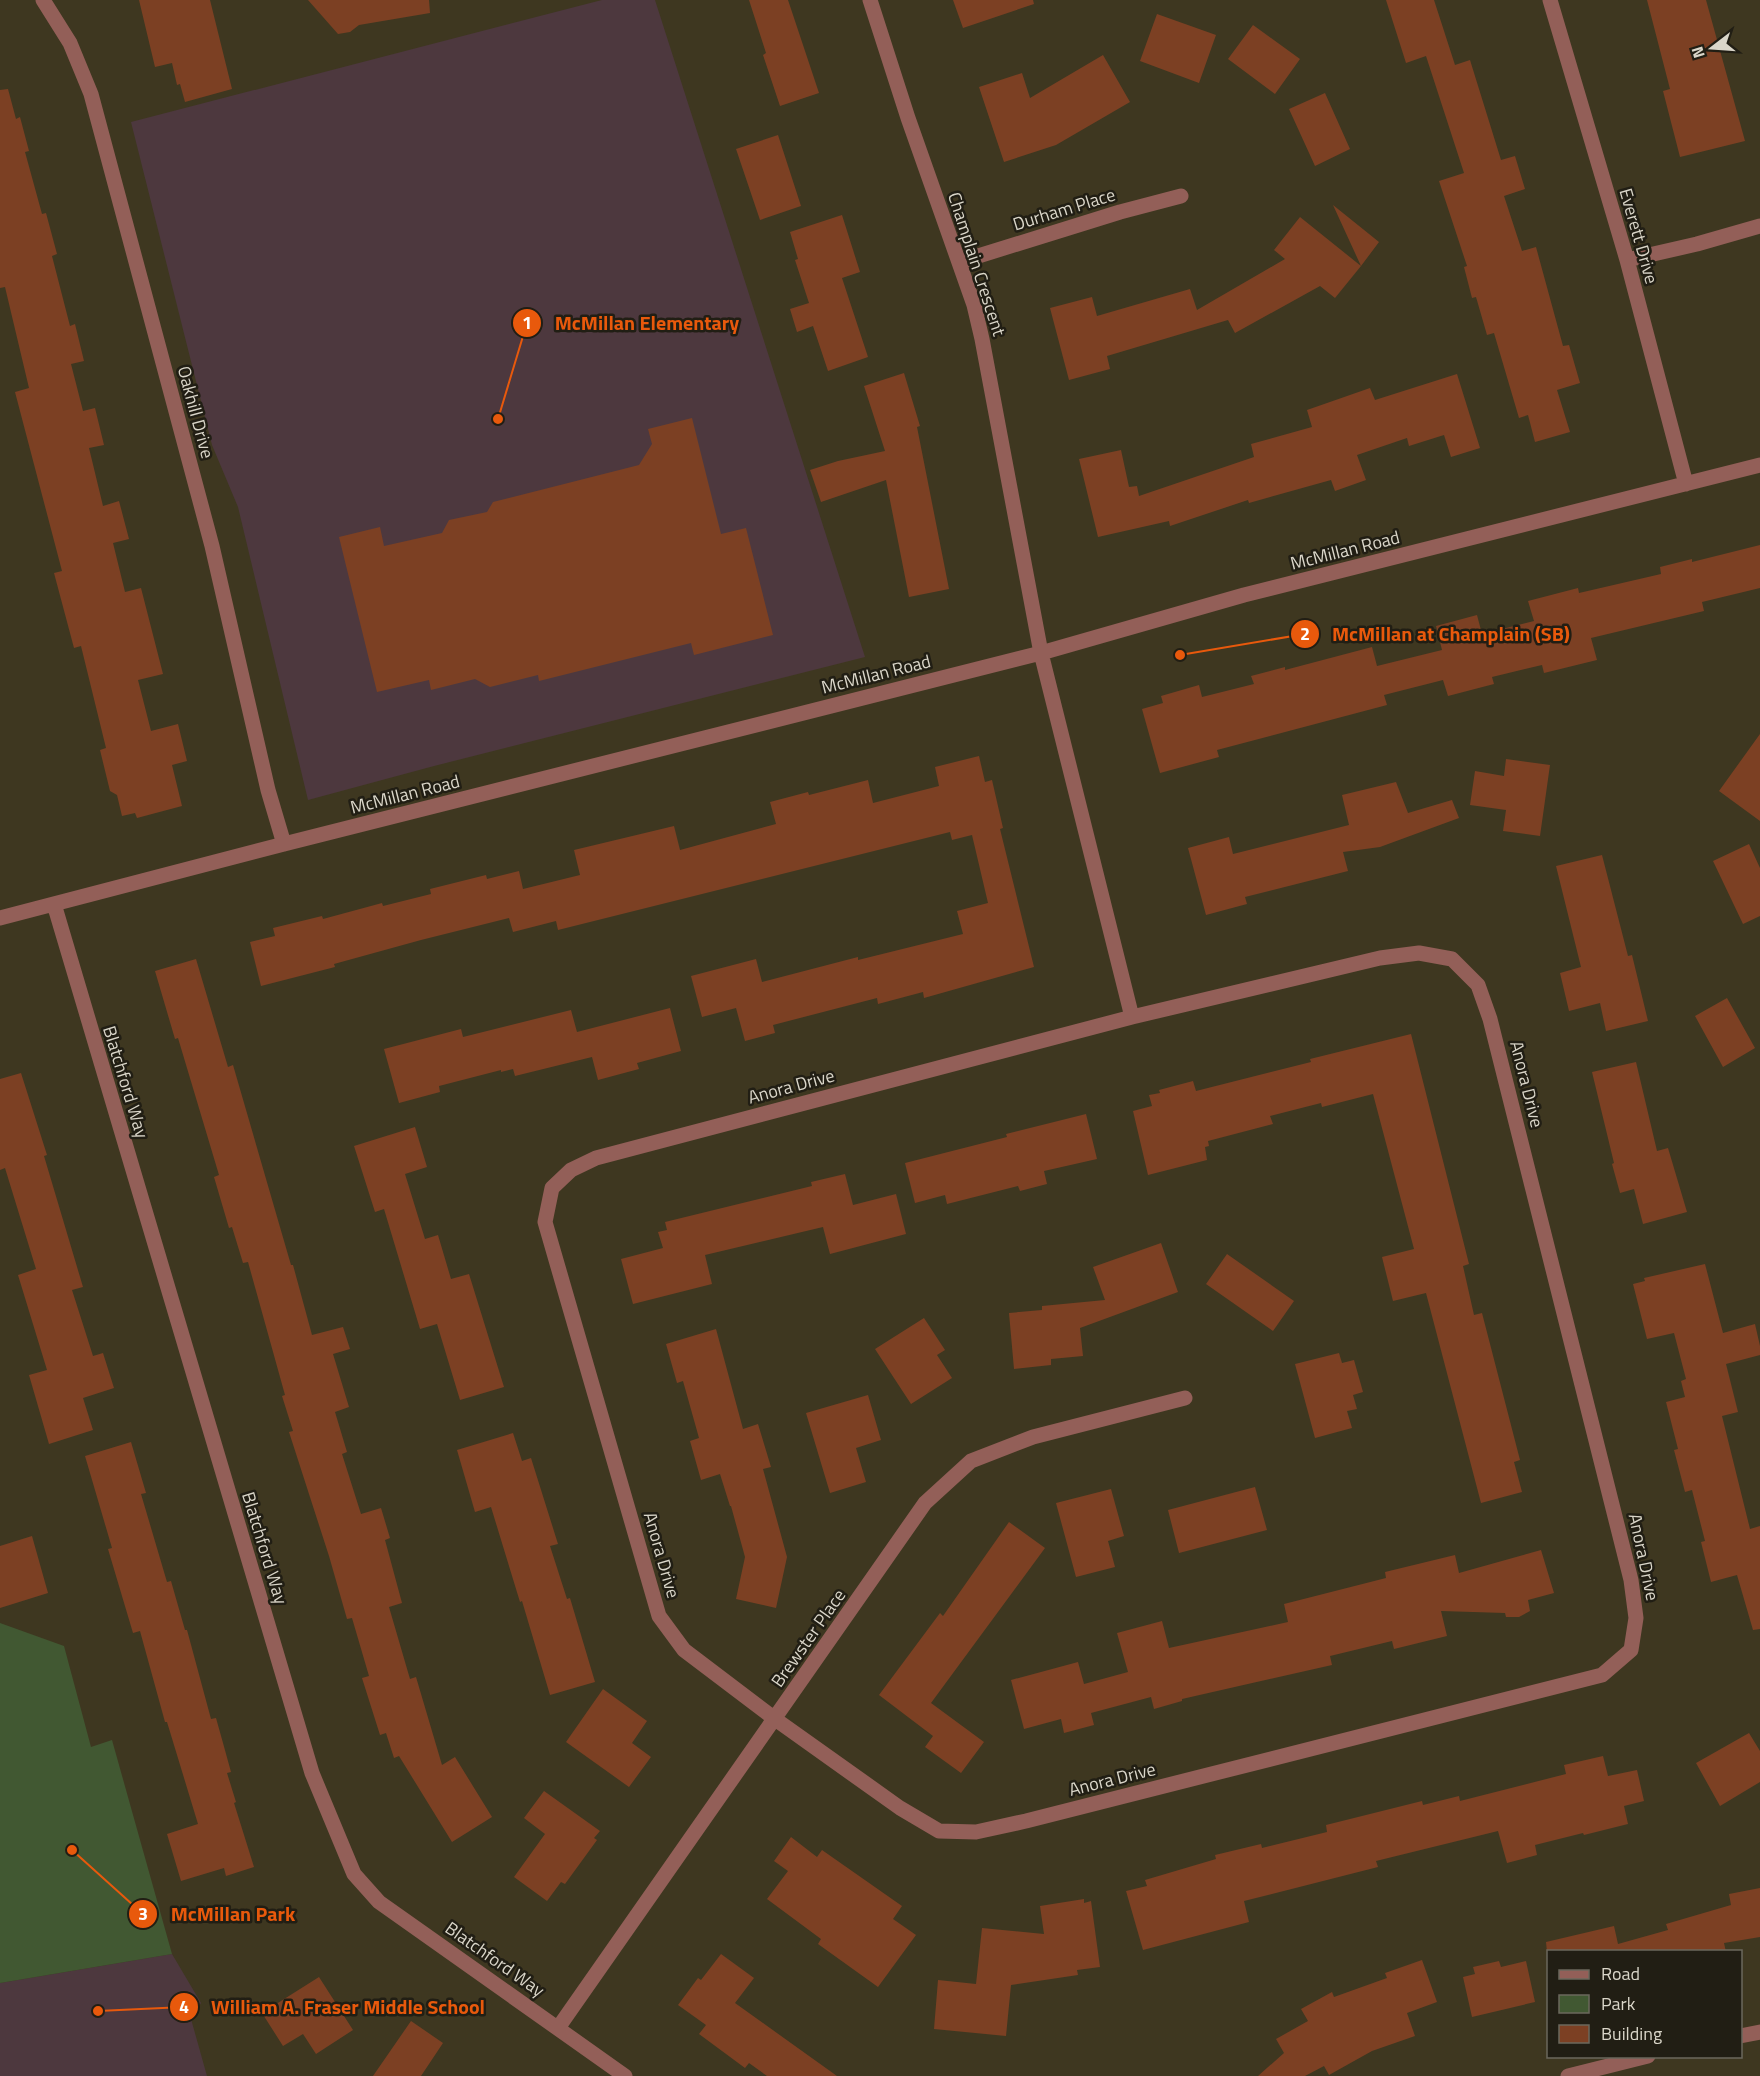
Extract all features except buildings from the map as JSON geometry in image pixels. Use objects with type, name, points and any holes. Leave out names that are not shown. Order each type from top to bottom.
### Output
[{"type":"street","name":"Oakhill Drive","points":[[42,0],[70,43],[91,94],[212,546],[267,790],[284,844]]},
{"type":"street","name":"Champlain Crescent","points":[[870,0],[902,101],[959,262],[982,339],[1041,653]]},
{"type":"street","name":"Everett Drive","points":[[1550,0],[1627,260],[1686,484]]},
{"type":"street","name":"Durham Place","points":[[959,262],[1140,206],[1181,196]]},
{"type":"street","points":[[1627,260],[1697,244],[1760,226]]},
{"type":"street","name":"McMillan Road","points":[[0,918],[1041,653],[1244,596],[1760,465]]},
{"type":"street","points":[[1041,653],[1132,1017]]},
{"type":"street","name":"Blatchford Way","points":[[54,904],[312,1773],[354,1874],[379,1902],[625,2076]]},
{"type":"street","name":"Anora Drive","points":[[1419,953],[1452,959],[1478,984],[1490,1019],[1631,1580],[1636,1618],[1631,1650],[1602,1675],[1038,1818],[976,1832],[939,1830],[900,1808],[775,1719],[684,1650],[659,1616],[544,1222],[552,1188],[571,1170],[596,1158],[1132,1017],[1380,958],[1419,953]]},
{"type":"street","name":"Brewster Place","points":[[558,2028],[925,1503],[971,1461],[1033,1437],[1185,1398]]},
{"type":"street","points":[[1742,2036],[1760,2032]]},
{"type":"street","points":[[1568,2076],[1640,2058]]},
{"type":"shaded area","points":[[602,0],[655,0],[865,657],[308,800],[238,507],[212,445],[131,122]]},
{"type":"shaded area","points":[[172,1954],[201,2003],[191,2019],[207,2076],[0,2076],[0,1983]]},
{"type":"green space","points":[[0,1623],[64,1646],[91,1747],[112,1740],[172,1954],[0,1983]]},
{"type":"place","name":"McMillan Elementary","points":[[498,419]]},
{"type":"place","name":"McMillan at Champlain (SB)","points":[[1180,655]]},
{"type":"place","name":"McMillan Park","points":[[72,1850]]},
{"type":"place","name":"William A. Fraser Middle School","points":[[98,2011]]}]
